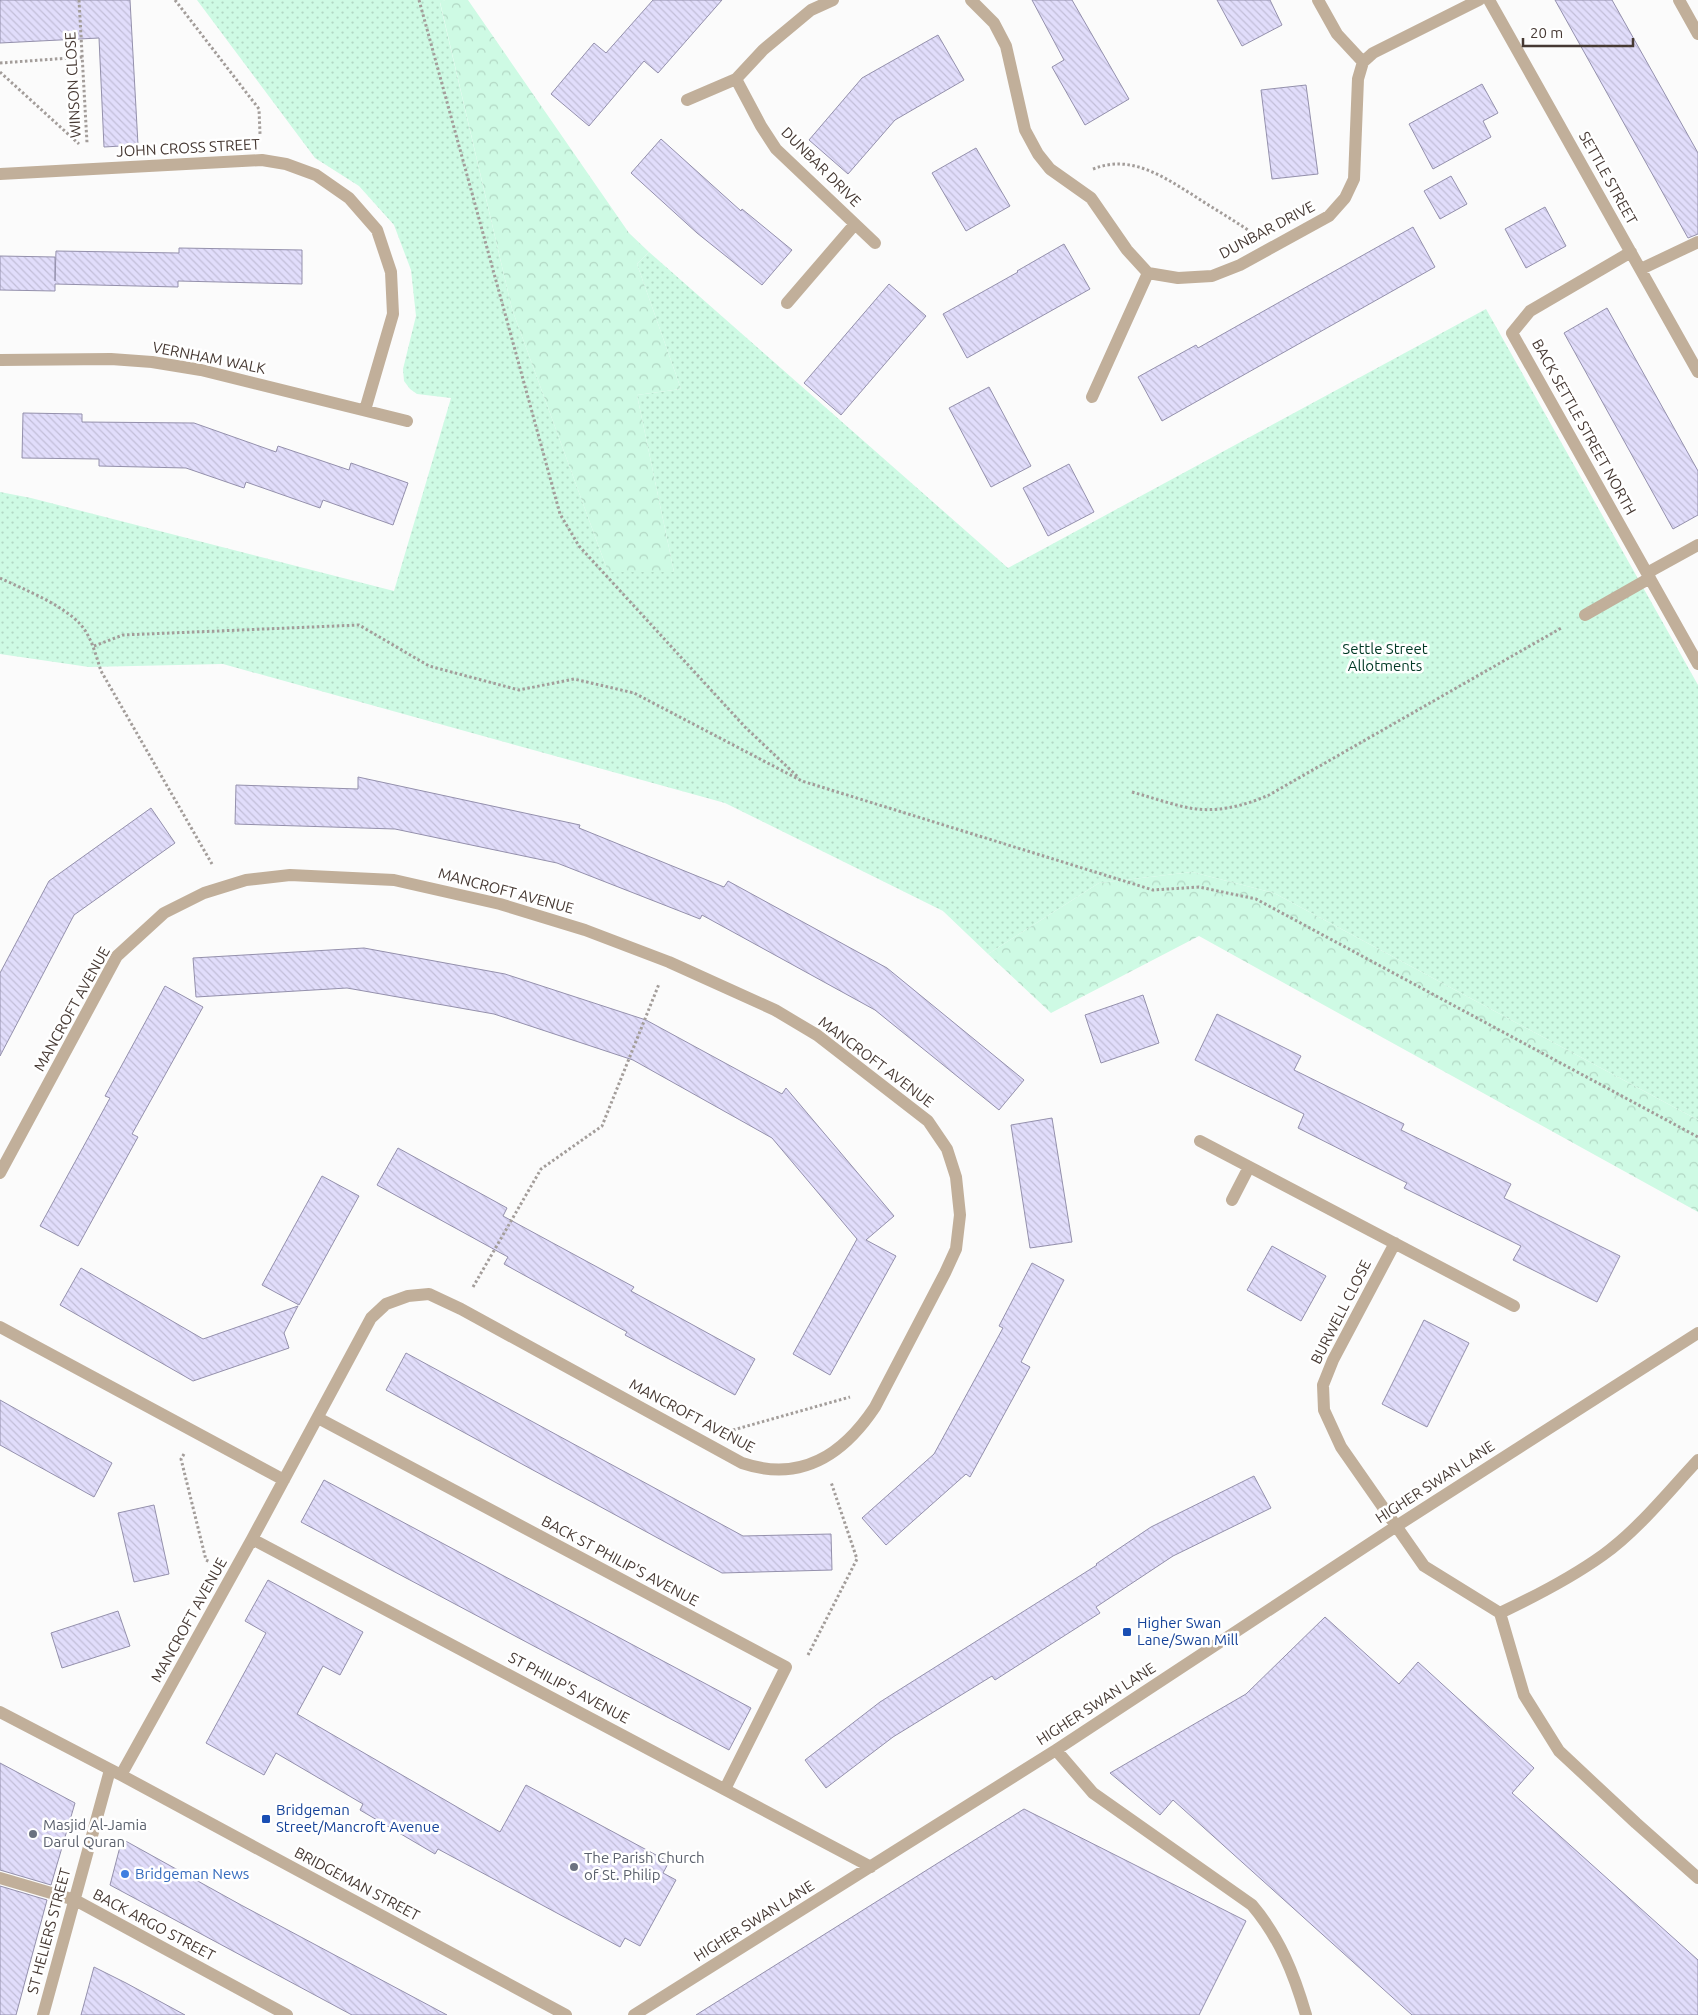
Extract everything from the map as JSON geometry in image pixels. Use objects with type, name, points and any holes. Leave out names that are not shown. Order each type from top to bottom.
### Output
[{"type":"street","points":[[687,100],[736,79],[763,50],[811,10],[833,0]]},
{"type":"street","points":[[971,0],[994,23],[1006,46],[1025,130],[1038,154],[1050,169],[1091,198],[1127,250],[1148,274],[1092,397]]},
{"type":"street","points":[[1318,0],[1337,34],[1363,62],[1373,53],[1479,0]]},
{"type":"street","name":"SETTLE STREET","points":[[1490,0],[1698,372]]},
{"type":"street","points":[[1679,0],[1698,34]]},
{"type":"street","name":"DUNBAR DRIVE","points":[[1148,274],[1178,278],[1212,276],[1240,265],[1329,216],[1345,198],[1354,179],[1358,79],[1363,62]]},
{"type":"street","name":"DUNBAR DRIVE","points":[[736,79],[776,149],[875,243]]},
{"type":"street","name":"JOHN CROSS STREET","points":[[0,174],[262,160],[286,164],[316,175],[348,198],[377,230],[391,272],[393,314],[365,410]]},
{"type":"street","name":"DUNBAR DRIVE","points":[[787,304],[855,224]]},
{"type":"street","points":[[1640,270],[1698,242]]},
{"type":"street","name":"BACK SETTLE STREET NORTH","points":[[1631,252],[1530,311],[1512,333],[1698,664]]},
{"type":"street","name":"VERNHAM WALK","points":[[0,360],[111,359],[152,362],[200,370],[407,421]]},
{"type":"street","points":[[1585,615],[1698,545]]},
{"type":"street","name":"MANCROFT AVENUE","points":[[0,1173],[117,956],[164,913],[204,893],[246,880],[290,875],[394,880],[500,904],[585,930],[668,962],[775,1010],[817,1035],[928,1121],[947,1149],[956,1177],[960,1215],[956,1249],[945,1274],[875,1407],[845,1444],[824,1459],[801,1468],[780,1470],[759,1468],[742,1463],[461,1309],[429,1294],[408,1296],[386,1304],[371,1318],[252,1539],[116,1772]]},
{"type":"street","points":[[1200,1141],[1514,1306]]},
{"type":"street","points":[[1232,1200],[1249,1167]]},
{"type":"street","name":"BURWELL CLOSE","points":[[1395,1243],[1333,1360],[1323,1386],[1324,1410],[1341,1448],[1424,1566],[1500,1613]]},
{"type":"street","points":[[0,1327],[284,1480]]},
{"type":"street","name":"HIGHER SWAN LANE","points":[[634,2015],[1056,1750],[1395,1527],[1698,1333]]},
{"type":"street","name":"BACK ST PHILIP'S AVENUE","points":[[318,1418],[786,1667]]},
{"type":"street","points":[[1698,1460],[1639,1522],[1605,1554],[1549,1589],[1500,1613],[1524,1695],[1559,1751],[1698,1878]]},
{"type":"street","name":"ST PHILIP'S AVENUE","points":[[252,1539],[870,1867]]},
{"type":"street","points":[[724,1789],[786,1667]]},
{"type":"street","name":"BRIDGEMAN STREET","points":[[0,1712],[116,1772],[566,2015]]},
{"type":"street","points":[[1056,1750],[1093,1793],[1252,1905],[1269,1925],[1295,1977],[1306,2015]]},
{"type":"street","name":"ST HELIERS STREET","points":[[43,2015],[74,1900],[116,1772]]},
{"type":"street","name":"BACK ARGO STREET","points":[[0,1878],[74,1900],[287,2015]]},
{"type":"path","name":"WINSON CLOSE","points":[[80,0],[89,169]]},
{"type":"path","points":[[175,0],[259,109],[262,160]]},
{"type":"path","points":[[418,0],[560,514],[579,546],[746,727],[802,781]]},
{"type":"path","points":[[0,63],[82,57]]},
{"type":"path","points":[[0,72],[87,151]]},
{"type":"path","points":[[1067,180],[1105,165],[1118,163],[1137,166],[1158,173],[1274,246]]},
{"type":"path","points":[[0,578],[60,608],[81,625],[94,646],[101,671],[224,886]]},
{"type":"path","points":[[1132,792],[1187,808],[1219,809],[1246,805],[1269,795],[1585,615]]},
{"type":"path","points":[[94,646],[123,635],[358,625],[429,666],[519,690],[574,679],[634,693],[802,781],[1153,890],[1200,888],[1256,899],[1698,1137]]},
{"type":"path","points":[[461,1309],[541,1169],[602,1126],[668,962]]},
{"type":"path","points":[[715,1448],[724,1432],[856,1396],[875,1407]]},
{"type":"path","points":[[195,1432],[181,1459],[206,1560],[231,1576]]},
{"type":"path","points":[[786,1667],[806,1658],[857,1559],[824,1459]]},
{"type":"green space","name":"Settle Street Allotments","points":[[197,0],[445,0],[440,3],[512,309],[608,572],[674,572],[637,395],[681,389],[637,264],[649,252],[1008,568],[1486,309],[1698,685],[1698,1120],[1274,893],[1192,872],[1099,883],[988,954],[943,911],[725,803],[223,664],[89,667],[0,654],[0,492],[31,498],[394,591],[451,398],[417,394],[404,381],[403,369],[416,316],[411,270],[394,225],[359,186],[315,158]]},
{"type":"green space","points":[[445,0],[468,0],[629,233],[649,252],[637,264],[681,389],[637,395],[674,572],[608,572],[512,309],[440,2]]},
{"type":"green space","points":[[1192,872],[1274,893],[1698,1120],[1698,1212],[1199,936],[1051,1013],[988,954],[1099,883]]},
{"type":"building","points":[[0,0],[130,0],[138,145],[104,147],[99,38],[0,43]]},
{"type":"building","points":[[653,0],[722,0],[658,73],[644,61],[589,126],[551,94],[594,43],[606,53]]},
{"type":"building","points":[[1032,0],[1072,0],[1129,99],[1085,125],[1052,67],[1064,60]]},
{"type":"building","points":[[1217,0],[1270,0],[1282,25],[1242,46]]},
{"type":"building","points":[[1555,0],[1612,0],[1698,153],[1698,234],[1688,238]]},
{"type":"building","points":[[938,35],[964,80],[895,120],[848,174],[809,140],[862,78]]},
{"type":"building","points":[[1482,84],[1498,113],[1483,121],[1491,137],[1433,169],[1409,124]]},
{"type":"building","points":[[1306,85],[1318,174],[1272,179],[1261,90]]},
{"type":"building","points":[[661,139],[741,211],[742,209],[792,250],[762,285],[697,233],[631,173]]},
{"type":"building","points":[[976,148],[1010,206],[966,231],[932,173]]},
{"type":"building","points":[[1451,176],[1467,204],[1440,219],[1424,191]]},
{"type":"building","points":[[1545,207],[1566,246],[1526,268],[1505,229]]},
{"type":"building","points":[[1413,227],[1435,267],[1162,421],[1138,377],[1196,345],[1198,348]]},
{"type":"building","points":[[1064,244],[1090,289],[967,358],[943,314]]},
{"type":"building","points":[[179,248],[302,250],[302,284],[178,281],[178,287],[55,284],[55,291],[0,290],[0,256],[55,257],[55,281],[56,251],[179,253]]},
{"type":"building","points":[[889,284],[926,316],[841,415],[804,383]]},
{"type":"building","points":[[1607,308],[1698,471],[1698,515],[1673,529],[1564,333]]},
{"type":"building","points":[[989,387],[1031,466],[991,487],[949,408]]},
{"type":"building","points":[[23,413],[82,414],[82,422],[194,423],[276,452],[278,446],[349,470],[351,463],[408,483],[393,525],[323,500],[320,508],[246,482],[244,488],[186,468],[99,466],[99,459],[22,458]]},
{"type":"building","points":[[1069,464],[1094,512],[1048,536],[1023,488]]},
{"type":"building","points":[[358,777],[580,825],[579,828],[724,887],[728,881],[887,968],[1024,1080],[999,1110],[875,1010],[702,915],[700,919],[557,863],[395,829],[235,824],[236,785],[358,789]]},
{"type":"building","points":[[151,808],[175,843],[74,915],[0,1056],[0,973],[49,881]]},
{"type":"building","points":[[364,948],[505,974],[646,1020],[782,1094],[786,1088],[894,1216],[866,1240],[896,1256],[830,1375],[793,1354],[857,1239],[772,1138],[633,1060],[494,1014],[347,988],[196,997],[193,958]]},
{"type":"building","points":[[165,986],[203,1007],[132,1134],[138,1137],[78,1246],[40,1226],[110,1098],[105,1096]]},
{"type":"building","points":[[1143,995],[1159,1043],[1101,1063],[1085,1015]]},
{"type":"building","points":[[1217,1014],[1301,1056],[1294,1070],[1404,1124],[1401,1130],[1511,1184],[1504,1198],[1620,1256],[1597,1302],[1513,1260],[1521,1246],[1404,1188],[1407,1183],[1298,1128],[1304,1114],[1195,1060]]},
{"type":"building","points":[[1052,1118],[1072,1242],[1030,1248],[1011,1125]]},
{"type":"building","points":[[398,1148],[507,1208],[503,1216],[634,1287],[631,1291],[755,1359],[735,1395],[625,1335],[627,1332],[504,1264],[508,1257],[377,1185]]},
{"type":"building","points":[[322,1176],[359,1196],[299,1305],[262,1285]]},
{"type":"building","points":[[1272,1246],[1326,1276],[1301,1321],[1247,1290]]},
{"type":"building","points":[[1032,1263],[1064,1280],[1021,1362],[1030,1367],[970,1477],[966,1474],[886,1545],[862,1518],[934,1454],[1003,1328],[999,1326]]},
{"type":"building","points":[[81,1268],[203,1339],[298,1306],[284,1333],[289,1348],[193,1381],[60,1305]]},
{"type":"building","points":[[1424,1320],[1469,1343],[1427,1427],[1382,1404]]},
{"type":"building","points":[[406,1353],[743,1536],[831,1534],[832,1570],[722,1573],[386,1390]]},
{"type":"building","points":[[0,1400],[112,1463],[94,1497],[0,1445]]},
{"type":"building","points":[[1254,1476],[1271,1508],[1173,1556],[1096,1607],[1100,1613],[995,1680],[992,1676],[893,1737],[826,1788],[805,1760],[880,1702],[1097,1565],[1151,1527]]},
{"type":"building","points":[[324,1480],[751,1708],[729,1750],[301,1522]]},
{"type":"building","points":[[154,1505],[169,1574],[134,1582],[118,1513]]},
{"type":"building","points":[[268,1580],[363,1632],[340,1675],[323,1666],[297,1714],[500,1832],[526,1785],[669,1862],[663,1873],[676,1880],[640,1946],[625,1938],[620,1947],[438,1849],[435,1854],[360,1810],[363,1804],[276,1753],[264,1775],[206,1743],[266,1633],[245,1621]]},
{"type":"building","points":[[118,1611],[130,1646],[62,1668],[51,1633]]},
{"type":"building","points":[[1325,1617],[1399,1684],[1418,1662],[1534,1768],[1512,1793],[1698,1960],[1698,2015],[1412,2015],[1173,1800],[1160,1815],[1110,1773],[1246,1694]]},
{"type":"building","name":"Masjid Al-Jamia Darul Quran","points":[[0,1763],[75,1803],[51,1885],[0,1870]]},
{"type":"building","points":[[1024,1809],[1246,1921],[1199,2015],[696,2015]]},
{"type":"building","points":[[122,1839],[447,2015],[352,2015],[110,1885]]},
{"type":"building","points":[[0,1886],[47,1900],[16,2015],[0,2015]]},
{"type":"building","points":[[94,1967],[126,1983],[185,2015],[81,2015]]},
{"type":"place","name":"Higher Swan Lane/Swan Mill","points":[[1127,1632]]},
{"type":"place","name":"Bridgeman Street/Mancroft Avenue","points":[[266,1819]]},
{"type":"place","name":"Masjid Al-Jamia Darul Quran","points":[[33,1834]]},
{"type":"place","name":"The Parish Church of St. Philip","points":[[574,1867]]},
{"type":"place","name":"Bridgeman News","points":[[125,1874]]}]
